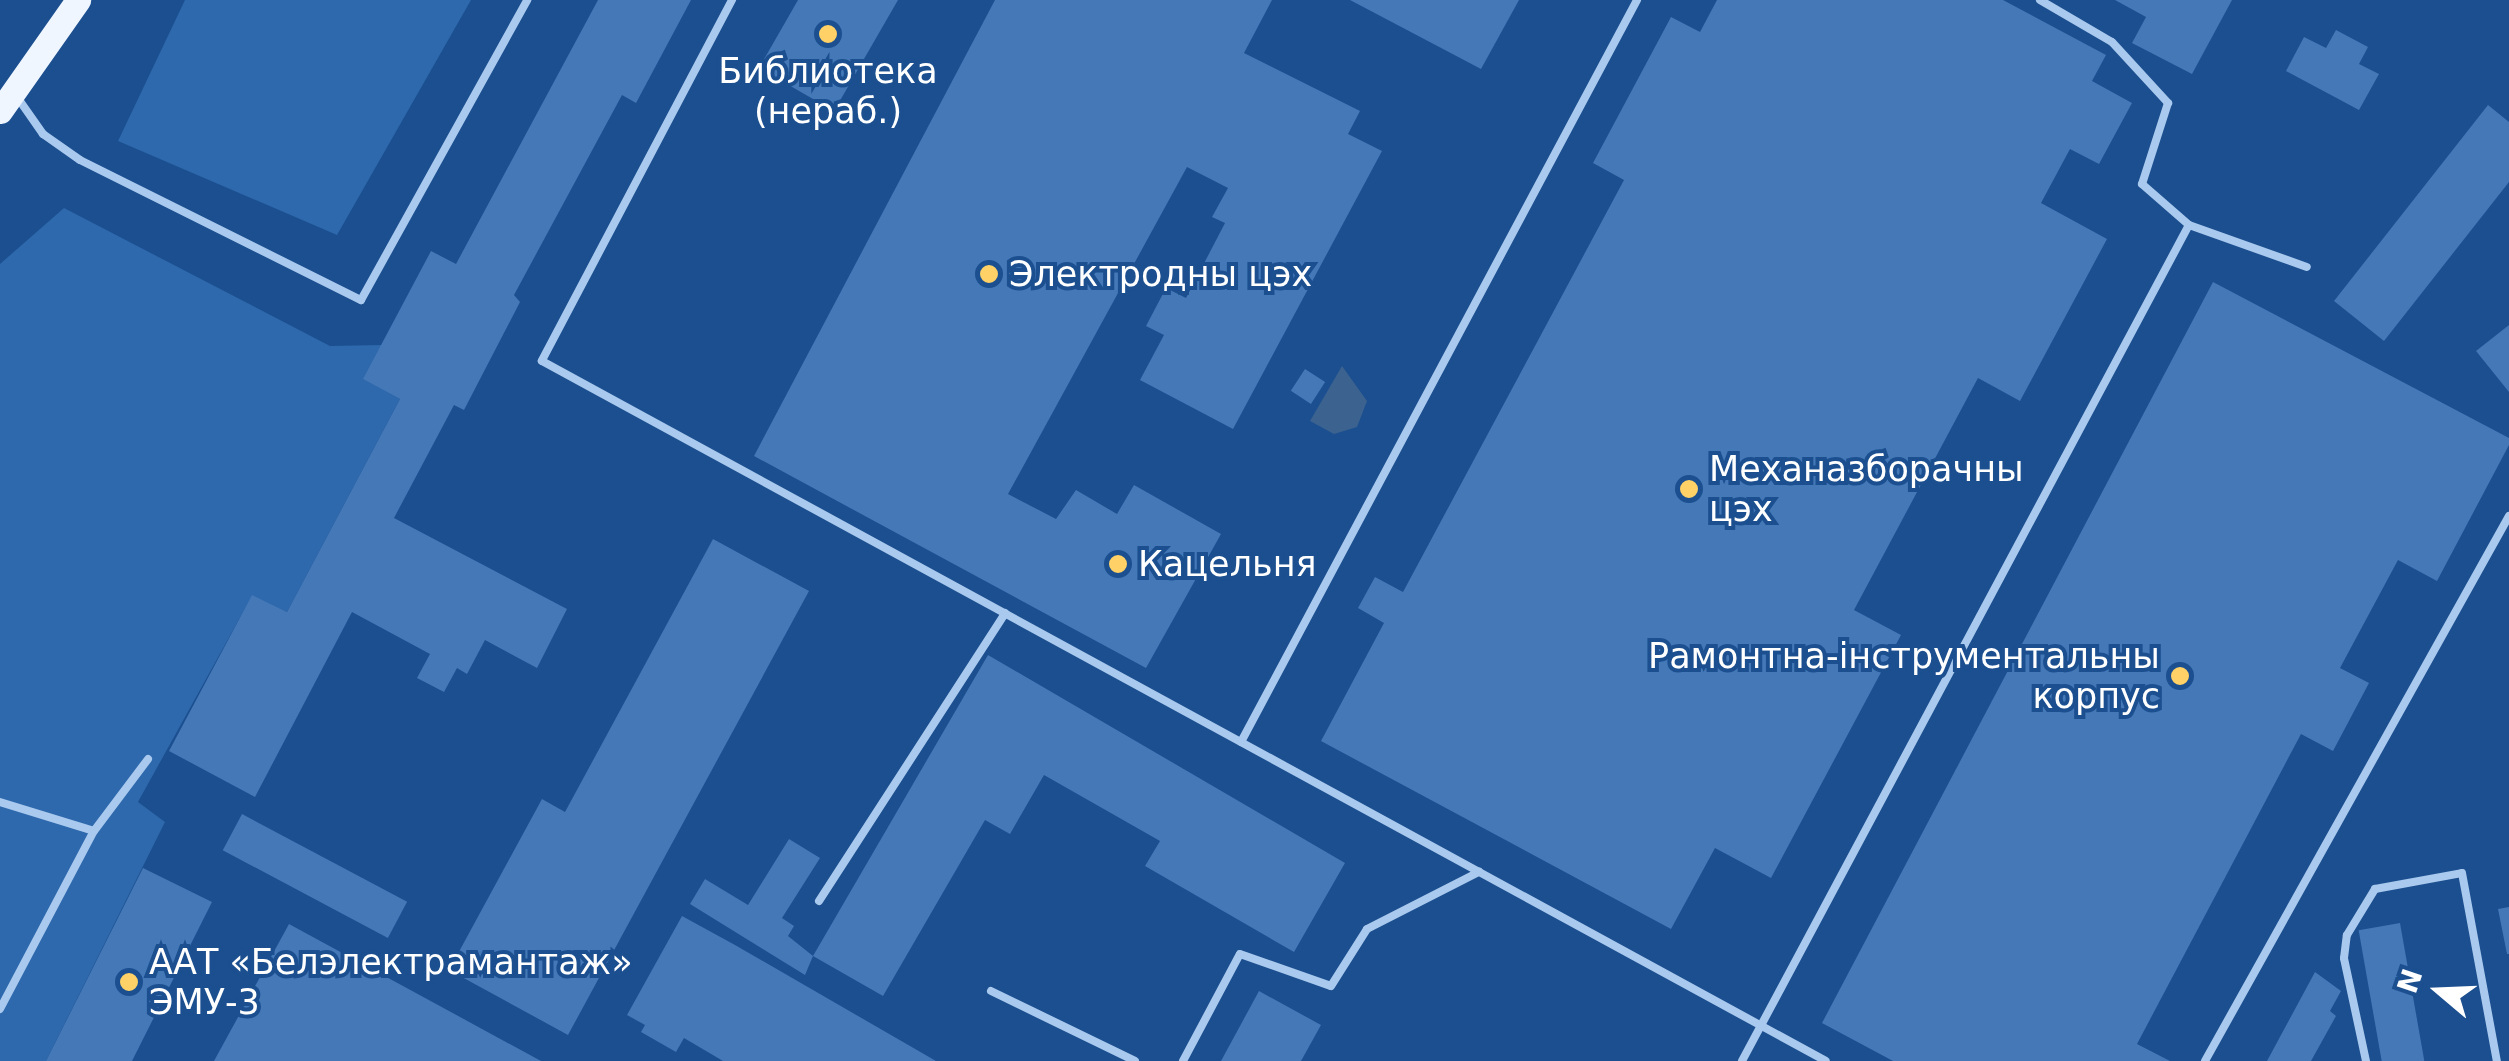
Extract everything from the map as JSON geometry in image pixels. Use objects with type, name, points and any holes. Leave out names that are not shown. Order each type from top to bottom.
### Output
[{"type":"main road","points":[[7,102],[78,0]]},
{"type":"lane","points":[[7,102],[80,160],[361,300],[527,0]]},
{"type":"lane","points":[[732,0],[542,361],[1826,1061]]},
{"type":"lane","points":[[1241,742],[1637,0]]},
{"type":"lane","points":[[2040,0],[2112,42],[2168,103],[2142,184],[2189,225],[2307,266]]},
{"type":"lane","points":[[1742,1061],[2189,225]]},
{"type":"lane","points":[[2205,1061],[2509,516]]},
{"type":"lane","points":[[819,901],[1005,613]]},
{"type":"lane","points":[[0,1009],[94,831],[148,759]]},
{"type":"lane","points":[[0,802],[94,831]]},
{"type":"lane","points":[[1183,1061],[1240,954],[1331,986],[1367,929],[1479,872]]},
{"type":"lane","points":[[2366,1061],[2344,958],[2347,936],[2375,889],[2462,873],[2496,1061]]},
{"type":"lane","points":[[991,990],[1135,1061]]},
{"type":"shaded area","points":[[185,0],[471,0],[337,235],[118,141]]},
{"type":"shaded area","points":[[64,208],[330,346],[382,345],[364,379],[400,399],[287,612],[252,596],[138,802],[165,822],[46,1061],[0,1061],[0,264]]},
{"type":"shaded area","points":[[1342,366],[1367,401],[1357,427],[1334,434],[1310,421]]},
{"type":"building","points":[[598,0],[691,0],[636,103],[622,95],[514,295],[520,302],[464,410],[454,405],[394,518],[567,609],[537,668],[485,640],[467,674],[457,668],[444,692],[417,678],[430,654],[352,612],[255,797],[169,751],[252,595],[287,612],[400,399],[363,379],[431,251],[456,264]]},
{"type":"building","name":"Библиотека (нераб.)","points":[[798,0],[898,0],[834,111],[759,68]]},
{"type":"building","points":[[995,0],[1272,0],[1244,53],[1360,111],[1348,134],[1382,151],[1233,429],[1140,380],[1164,335],[1146,326],[1166,288],[1186,298],[1225,223],[1212,217],[1228,188],[1187,167],[1008,494],[1056,519],[1076,490],[1117,514],[1134,485],[1221,534],[1146,668],[754,456]]},
{"type":"building","points":[[1350,0],[1519,0],[1481,69]]},
{"type":"building","name":"Механазборачны цэх","points":[[1717,0],[2003,0],[2106,55],[2092,81],[2132,103],[2099,164],[2070,149],[2041,203],[2107,239],[2020,401],[1978,378],[1854,610],[1901,635],[1771,878],[1715,848],[1671,929],[1321,741],[1384,623],[1358,608],[1375,577],[1403,592],[1624,180],[1593,163],[1671,17],[1700,32]]},
{"type":"building","points":[[2115,0],[2232,0],[2192,74],[2132,43],[2146,17]]},
{"type":"building","points":[[2336,30],[2368,47],[2359,64],[2379,74],[2359,110],[2286,71],[2304,37],[2326,48]]},
{"type":"building","points":[[2488,105],[2509,122],[2509,182],[2384,341],[2334,301]]},
{"type":"building","name":"Рамонтна-інструментальны корпус","points":[[2213,282],[2509,438],[2509,445],[2437,581],[2398,560],[2340,668],[2369,683],[2333,751],[2301,734],[2137,1044],[2170,1061],[1893,1061],[1822,1023]]},
{"type":"building","points":[[2509,325],[2509,392],[2476,351]]},
{"type":"building","points":[[1305,369],[1325,382],[1311,404],[1291,391]]},
{"type":"building","points":[[713,539],[809,591],[568,1035],[449,970],[542,799],[565,812]]},
{"type":"building","points":[[988,655],[1345,863],[1294,952],[1145,866],[1160,841],[1044,775],[1010,834],[985,820],[883,996],[813,956]]},
{"type":"building","points":[[242,814],[407,902],[388,938],[223,850]]},
{"type":"building","points":[[789,839],[820,858],[782,918],[794,926],[788,936],[813,956],[805,975],[690,904],[705,879],[748,905]]},
{"type":"building","name":"ААТ «Белэлектрамантаж» ЭМУ-3","points":[[143,868],[212,902],[132,1061],[46,1061]]},
{"type":"building","points":[[2509,907],[2509,954],[2507,954],[2498,909]]},
{"type":"building","points":[[682,916],[936,1061],[723,1061],[684,1038],[676,1052],[641,1032],[645,1025],[627,1015]]},
{"type":"building","points":[[2400,923],[2424,1061],[2382,1061],[2359,930]]},
{"type":"building","points":[[289,924],[541,1061],[214,1061]]},
{"type":"building","points":[[2315,972],[2341,991],[2330,1011],[2336,1016],[2311,1061],[2267,1061]]},
{"type":"building","points":[[1259,991],[1321,1025],[1301,1061],[1221,1061]]},
{"type":"place","name":"Библиотека (нераб.)","points":[[828,34]]},
{"type":"place","name":"Электродны цэх","points":[[989,274]]},
{"type":"place","name":"Механазборачны цэх","points":[[1689,489]]},
{"type":"place","name":"Кацельня","points":[[1118,564]]},
{"type":"place","name":"Рамонтна-інструментальны корпус","points":[[2180,676]]},
{"type":"place","name":"ААТ «Белэлектрамантаж» ЭМУ-3","points":[[129,982]]}]
